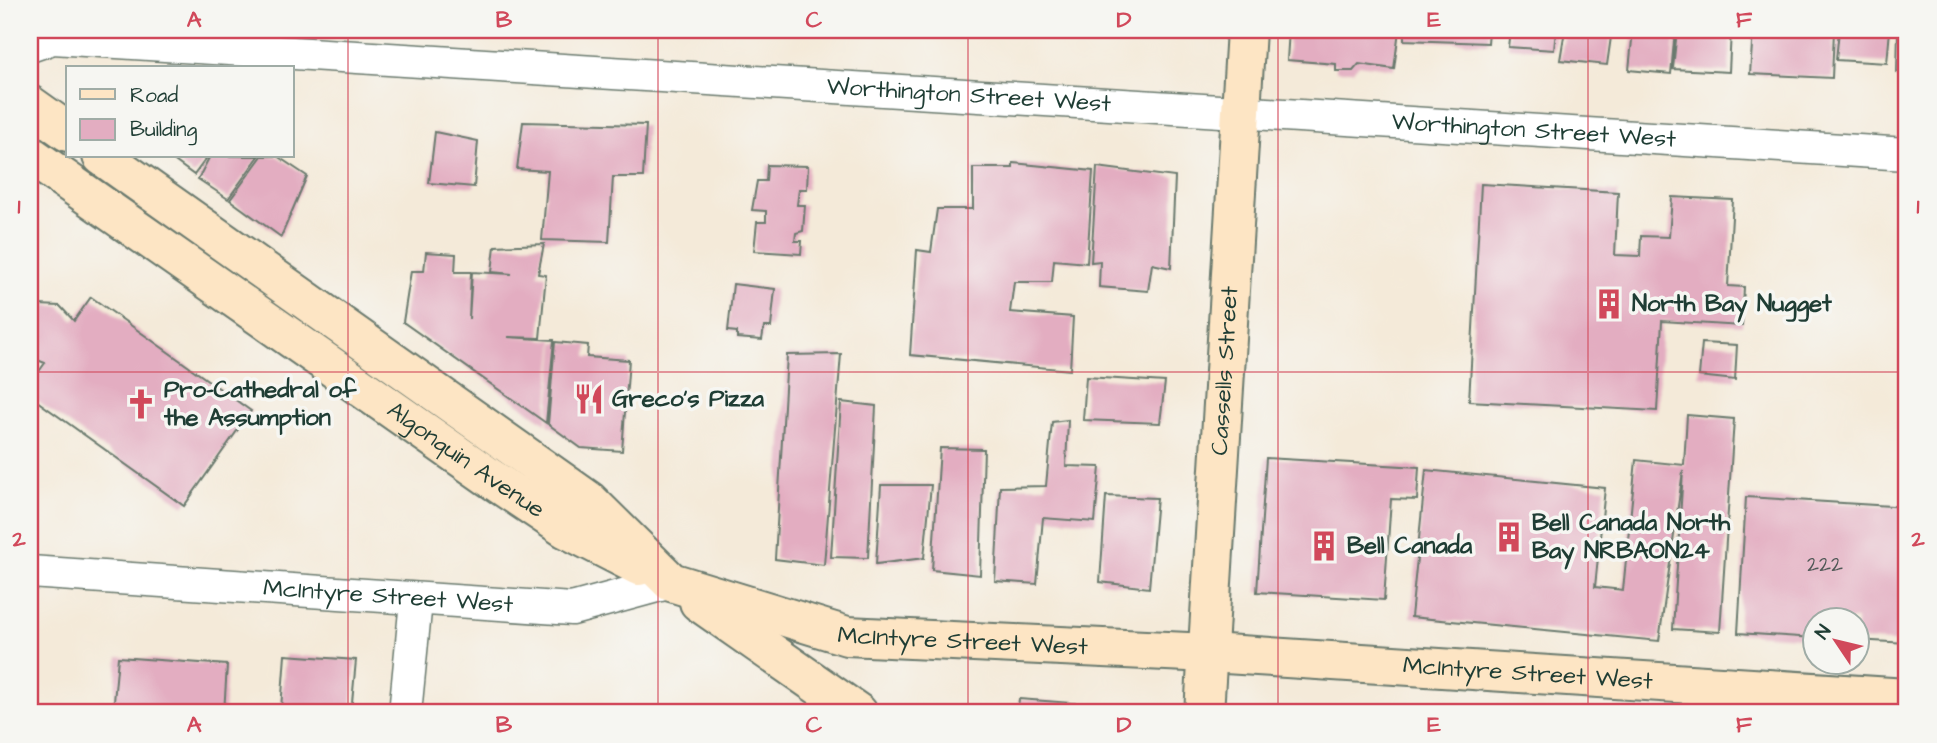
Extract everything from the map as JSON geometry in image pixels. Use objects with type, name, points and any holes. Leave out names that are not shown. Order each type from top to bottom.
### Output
[{"type":"main road","name":"Cassells Street","points":[[1204,713],[1246,30]]},
{"type":"main road","points":[[30,105],[66,131]]},
{"type":"main road","name":"Algonquin Avenue","points":[[30,155],[499,485],[565,528],[671,582],[858,713]]},
{"type":"main road","name":"Algonquin Avenue","points":[[105,158],[579,493],[671,582]]},
{"type":"main road","name":"McIntyre Street West","points":[[671,582],[847,636],[1209,653],[1907,698]]},
{"type":"street","name":"Worthington Street West","points":[[30,46],[53,38],[1907,154]]},
{"type":"street","name":"McIntyre Street West","points":[[30,572],[572,609],[671,582]]},
{"type":"street","points":[[405,713],[416,600]]},
{"type":"building","points":[[1289,30],[1399,30],[1394,69],[1359,64],[1353,71],[1336,71],[1336,64],[1287,60]]},
{"type":"building","points":[[1404,30],[1489,30],[1488,43],[1404,40]]},
{"type":"building","points":[[1510,30],[1556,30],[1554,50],[1508,47]]},
{"type":"building","points":[[1565,30],[1612,30],[1607,65],[1560,60]]},
{"type":"building","points":[[1633,30],[1675,30],[1671,74],[1629,70]]},
{"type":"building","points":[[1677,30],[1731,30],[1729,72],[1673,69]]},
{"type":"building","points":[[1753,30],[1834,30],[1832,78],[1750,74]]},
{"type":"building","points":[[1839,30],[1890,30],[1887,63],[1836,60]]},
{"type":"building","points":[[1898,30],[1907,30],[1907,73],[1897,72]]},
{"type":"building","points":[[523,122],[646,125],[643,177],[613,177],[609,242],[542,240],[548,171],[517,169]]},
{"type":"building","points":[[435,132],[478,141],[474,187],[429,183]]},
{"type":"building","points":[[171,158],[207,158],[194,175]]},
{"type":"building","points":[[209,158],[258,158],[228,199],[198,179]]},
{"type":"building","points":[[261,158],[280,158],[307,176],[281,237],[230,200]]},
{"type":"building","points":[[1013,163],[1093,171],[1087,263],[1054,260],[1052,282],[1014,282],[1010,312],[1073,317],[1070,370],[910,355],[917,250],[931,252],[937,209],[973,209],[973,168],[1013,168]]},
{"type":"building","points":[[767,165],[808,166],[807,189],[799,189],[797,205],[805,205],[803,231],[796,233],[795,241],[802,241],[801,254],[754,251],[757,222],[766,222],[766,211],[752,210],[757,181],[766,181]]},
{"type":"building","points":[[1097,167],[1175,177],[1171,268],[1152,264],[1148,291],[1099,287],[1100,261],[1091,262]]},
{"type":"building","name":"North Bay Nugget","points":[[1481,184],[1618,192],[1615,255],[1640,256],[1641,236],[1669,237],[1672,197],[1733,200],[1728,286],[1744,287],[1742,326],[1662,321],[1657,411],[1469,401]]},
{"type":"building","points":[[544,244],[538,274],[546,275],[540,338],[508,337],[554,340],[546,423],[403,322],[411,271],[424,271],[426,252],[456,254],[455,272],[471,272],[469,319],[472,272],[512,274],[492,272],[495,246]]},
{"type":"building","points":[[733,284],[775,289],[771,327],[764,327],[762,340],[737,338],[737,332],[728,331]]},
{"type":"building","name":"Pro-Cathedral of the Assumption","points":[[91,297],[251,411],[184,506],[30,396],[30,384],[45,363],[30,357],[30,313],[39,305],[60,306],[74,321]]},
{"type":"building","points":[[555,342],[588,345],[587,357],[629,360],[622,451],[581,448],[548,424]]},
{"type":"building","points":[[1702,343],[1737,345],[1735,380],[1699,376]]},
{"type":"building","points":[[841,354],[824,565],[775,559],[787,355]]},
{"type":"building","points":[[1086,377],[1165,382],[1160,423],[1083,420]]},
{"type":"building","points":[[841,402],[876,406],[868,558],[831,557]]},
{"type":"building","name":"Bell Canada North Bay NRBAON24","points":[[1687,415],[1734,419],[1720,632],[1673,629],[1683,471],[1659,641],[1411,617],[1426,470],[1605,488],[1595,587],[1623,590],[1636,460],[1684,465]]},
{"type":"building","points":[[1068,420],[1066,466],[1100,467],[1095,522],[1043,518],[1037,584],[995,581],[1000,487],[1046,486],[1052,422]]},
{"type":"building","points":[[940,448],[984,449],[980,575],[932,570]]},
{"type":"building","name":"Bell Canada","points":[[1266,458],[1419,467],[1417,500],[1391,499],[1384,600],[1257,592]]},
{"type":"building","points":[[881,485],[931,485],[924,558],[876,564]]},
{"type":"building","points":[[1106,496],[1157,498],[1149,588],[1100,582]]},
{"type":"building","points":[[1746,497],[1907,507],[1907,643],[1870,641],[1870,606],[1800,606],[1800,637],[1738,633]]},
{"type":"building","points":[[285,655],[356,660],[351,713],[281,709]]},
{"type":"building","points":[[118,657],[227,665],[224,713],[113,713]]},
{"type":"building","points":[[1019,699],[1123,707],[1122,713],[1017,713]]},
{"type":"place","name":"North Bay Nugget","points":[[1609,304]]},
{"type":"place","name":"Greco’s Pizza","points":[[589,399]]},
{"type":"place","name":"Pro-Cathedral of the Assumption","points":[[141,404]]},
{"type":"place","name":"Bell Canada North Bay NRBAON24","points":[[1509,537]]},
{"type":"place","name":"Bell Canada","points":[[1324,546]]}]
